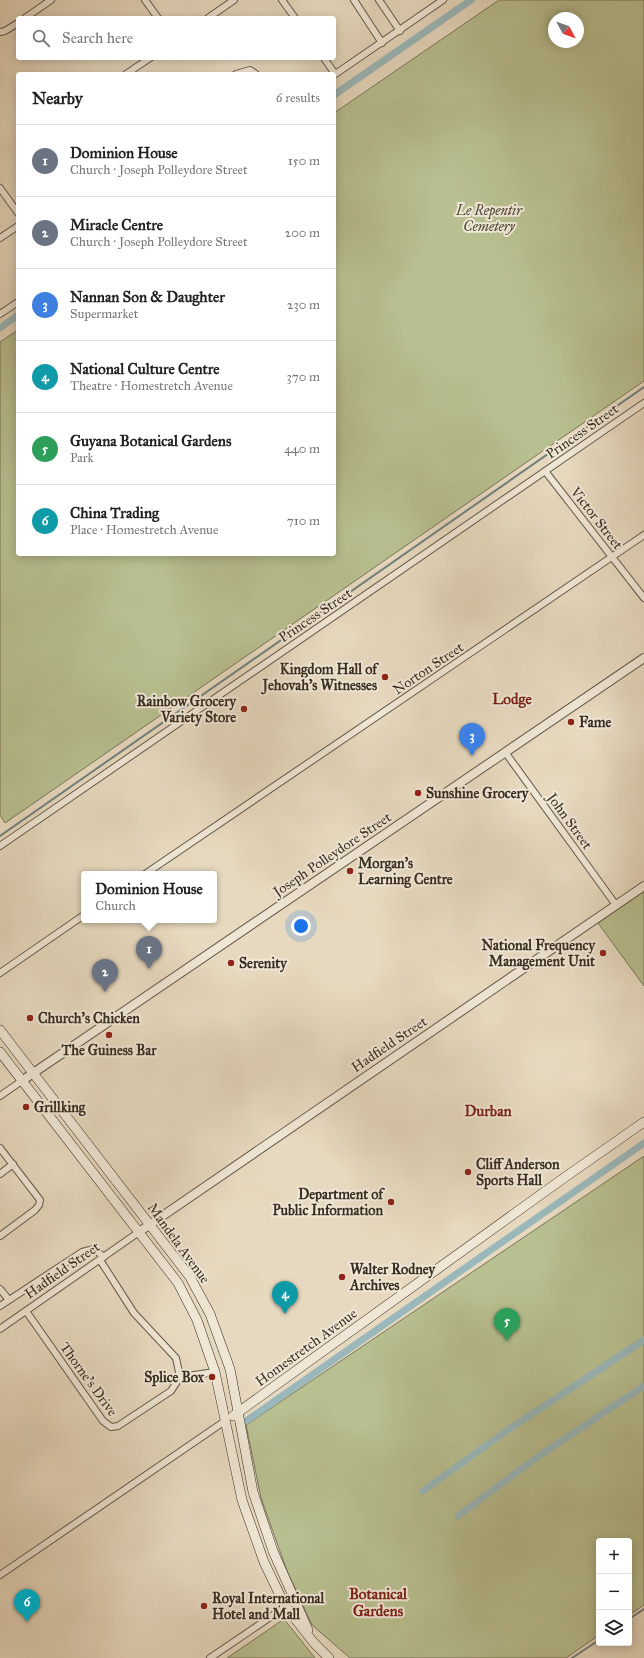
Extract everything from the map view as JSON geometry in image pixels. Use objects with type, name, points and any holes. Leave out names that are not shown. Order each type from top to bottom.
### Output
[{"type":"main road","name":"Mandela Avenue","points":[[0,1030],[190,1277],[210,1314],[230,1369],[237,1413],[253,1492],[273,1551],[314,1644]]},
{"type":"main road","name":"Mandela Avenue","points":[[0,1052],[178,1283],[197,1320],[215,1372],[242,1500],[264,1562],[285,1606],[314,1644],[329,1658]]},
{"type":"main road","name":"Homestretch Avenue","points":[[225,1421],[644,1122]]},
{"type":"street","points":[[28,16],[51,0]]},
{"type":"street","points":[[145,0],[157,16]]},
{"type":"street","points":[[211,16],[234,0]]},
{"type":"street","points":[[282,0],[294,16]]},
{"type":"street","points":[[354,0],[382,43]]},
{"type":"street","points":[[379,0],[400,31]]},
{"type":"street","points":[[336,74],[443,0]]},
{"type":"street","points":[[0,32],[6,31],[16,24]]},
{"type":"street","points":[[129,72],[147,60]]},
{"type":"street","points":[[325,60],[333,72]]},
{"type":"street","points":[[243,72],[250,70],[253,72]]},
{"type":"street","points":[[0,188],[16,210]]},
{"type":"street","points":[[0,238],[16,227]]},
{"type":"street","points":[[0,314],[16,303]]},
{"type":"street","name":"Princess Street","points":[[0,846],[644,403]]},
{"type":"street","name":"Victor Street","points":[[545,471],[644,598]]},
{"type":"street","name":"Norton Street","points":[[149,871],[644,535]]},
{"type":"street","name":"Joseph Polleydore Street","points":[[23,1080],[644,658]]},
{"type":"street","name":"John Street","points":[[505,752],[616,905]]},
{"type":"street","name":"Hadfield Street","points":[[0,1329],[149,1224],[644,886]]},
{"type":"street","points":[[0,972],[81,918]]},
{"type":"street","points":[[0,1096],[23,1080]]},
{"type":"street","points":[[0,1148],[39,1198],[40,1203],[35,1210],[0,1236]]},
{"type":"street","points":[[0,1174],[13,1164]]},
{"type":"street","points":[[0,1306],[82,1252],[94,1249],[102,1258],[134,1314],[176,1358],[180,1377],[215,1372]]},
{"type":"street","points":[[0,1288],[9,1300]]},
{"type":"street","name":"Thorne's Drive","points":[[26,1311],[103,1422],[111,1427],[118,1426],[171,1391],[180,1377]]},
{"type":"street","points":[[0,1575],[225,1421]]},
{"type":"street","points":[[210,1658],[294,1601]]},
{"type":"green space","name":"Le Repentir Cemetery","points":[[499,0],[644,0],[644,381],[5,823],[0,815],[0,342],[16,331],[16,556],[336,556],[336,112]]},
{"type":"green space","points":[[644,891],[644,986],[598,923]]},
{"type":"green space","points":[[644,1156],[644,1605],[632,1613],[632,1538],[596,1538],[596,1637],[566,1658],[350,1658],[312,1625],[287,1571],[261,1498],[246,1425]]},
{"type":"green space","points":[[284,1619],[315,1658],[227,1658]]},
{"type":"waterway","points":[[336,94],[471,0]]},
{"type":"waterway","points":[[0,328],[16,316]]},
{"type":"waterway","points":[[0,836],[644,387]]},
{"type":"waterway","points":[[246,1421],[644,1143]]},
{"type":"waterway","points":[[423,1491],[505,1432],[644,1340]]},
{"type":"waterway","points":[[458,1516],[536,1458],[644,1386]]},
{"type":"waterway","points":[[632,1617],[644,1609]]},
{"type":"waterway","points":[[572,1658],[596,1642]]},
{"type":"place","name":"Kingdom Hall of Jehovah's Witnesses","points":[[385,677]]},
{"type":"place","name":"Rainbow Grocery Variety Store","points":[[244,709]]},
{"type":"place","name":"Fame","points":[[571,722]]},
{"type":"place","name":"Nannan Son & Daughter","points":[[472,756]]},
{"type":"place","name":"Sunshine Grocery","points":[[418,793]]},
{"type":"place","name":"Morgan’s Learning Centre","points":[[350,871]]},
{"type":"place","name":"National Frequency Management Unit","points":[[603,953]]},
{"type":"place","name":"Serenity","points":[[231,963]]},
{"type":"place","name":"Dominion House","points":[[149,969]]},
{"type":"place","name":"Miracle Centre","points":[[105,992]]},
{"type":"place","name":"Church's Chicken","points":[[30,1018]]},
{"type":"place","name":"The Guiness Bar","points":[[109,1035]]},
{"type":"place","name":"Grillking","points":[[26,1107]]},
{"type":"place","name":"Cliff Anderson Sports Hall","points":[[468,1172]]},
{"type":"place","name":"Department of Public Information","points":[[391,1202]]},
{"type":"place","name":"Walter Rodney Archives","points":[[342,1277]]},
{"type":"place","name":"National Culture Centre","points":[[285,1314]]},
{"type":"place","name":"Guyana Botanical Gardens","points":[[507,1341]]},
{"type":"place","name":"Splice Box","points":[[212,1377]]},
{"type":"place","name":"Royal International Hotel and Mall","points":[[204,1606]]},
{"type":"place","name":"China Trading","points":[[27,1622]]},
{"type":"district","name":"Lodge","points":[[512,699]]},
{"type":"district","name":"Durban","points":[[488,1111]]},
{"type":"district","name":"Botanical Gardens","points":[[378,1602]]}]
